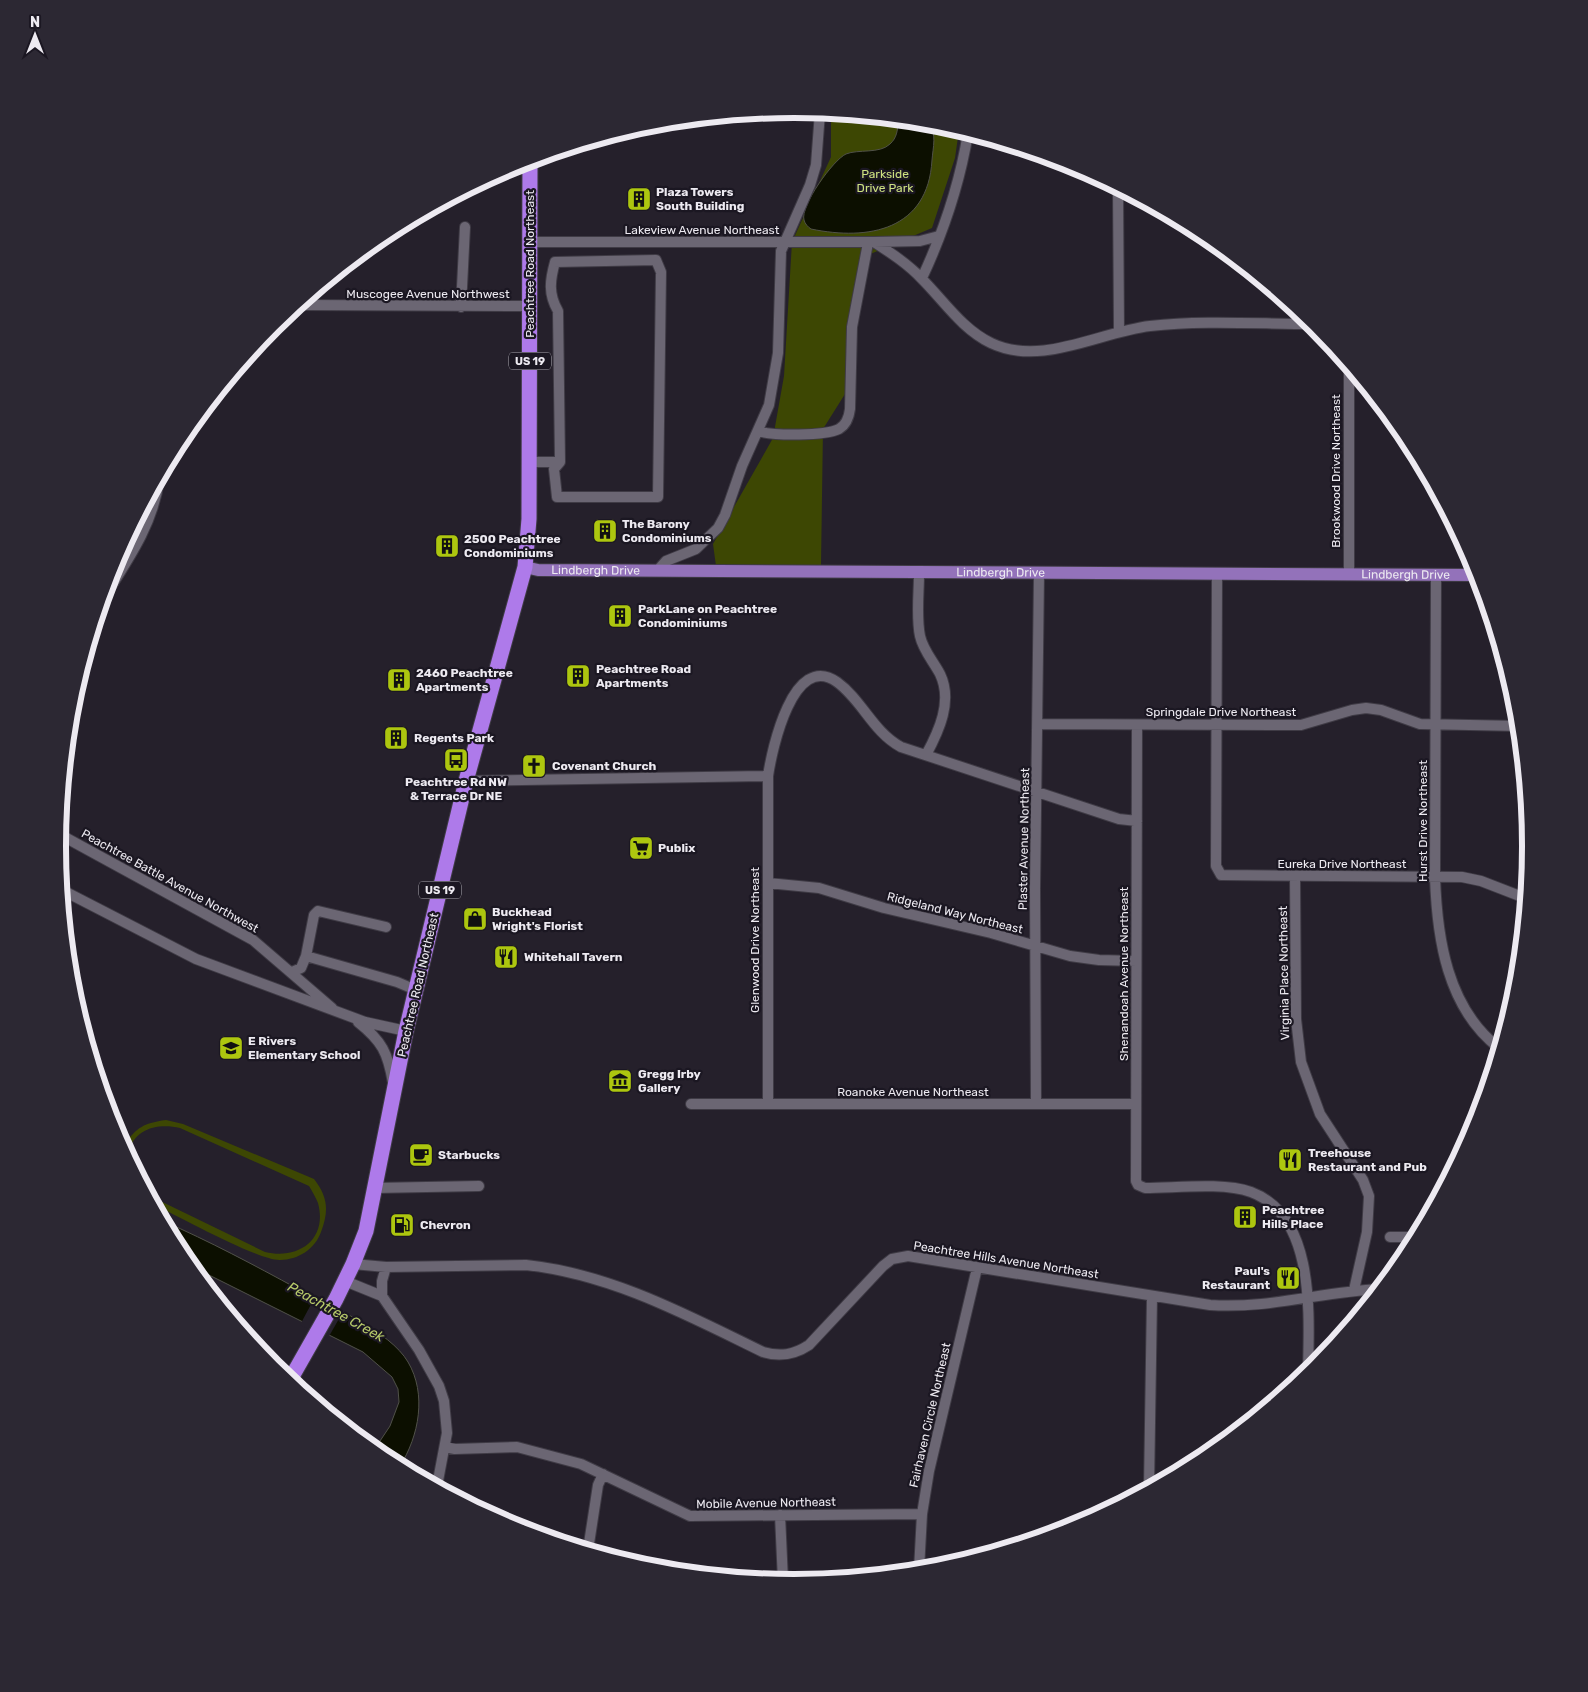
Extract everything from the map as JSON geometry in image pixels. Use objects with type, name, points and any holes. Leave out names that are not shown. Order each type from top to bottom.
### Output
[{"type":"highway","name":"Peachtree Road Northeast","points":[[293,1374],[336,1299],[353,1264],[366,1230],[406,1031],[466,781],[525,567],[529,534],[530,462],[530,169]]},
{"type":"main road","name":"Lindbergh Drive","points":[[525,567],[547,570],[919,574],[1469,575]]},
{"type":"street","points":[[658,570],[666,561],[696,549],[718,528],[769,405],[777,371],[780,258],[784,243],[810,185],[816,165],[819,119]]},
{"type":"street","points":[[922,278],[939,236],[958,176],[967,139]]},
{"type":"street","points":[[1118,194],[1119,332]]},
{"type":"street","points":[[460,308],[464,227]]},
{"type":"street","name":"Lakeview Avenue Northeast","points":[[530,242],[871,242],[920,241],[939,236]]},
{"type":"street","points":[[622,261],[625,242]]},
{"type":"street","points":[[642,260],[644,242]]},
{"type":"street","points":[[758,430],[772,434],[830,432],[840,428],[847,420],[850,409],[852,327],[871,242],[898,258],[922,278],[974,332],[992,343],[1010,349],[1046,350],[1119,332],[1178,324],[1301,324]]},
{"type":"street","points":[[656,260],[661,272],[658,497],[557,497],[554,469],[560,462],[558,311],[551,299],[550,279],[555,262],[622,261],[656,260]]},
{"type":"street","name":"Muscogee Avenue Northwest","points":[[307,305],[460,308],[529,306]]},
{"type":"street","name":"Brookwood Drive Northeast","points":[[1348,375],[1349,575]]},
{"type":"street","points":[[530,462],[560,462]]},
{"type":"street","points":[[123,565],[143,532],[150,517],[153,501]]},
{"type":"street","points":[[919,574],[920,636],[940,674],[944,694],[941,723],[926,755]]},
{"type":"street","name":"Plaster Avenue Northeast","points":[[1036,1104],[1038,574]]},
{"type":"street","points":[[1216,725],[1217,574]]},
{"type":"street","name":"Hurst Drive Northeast","points":[[1436,575],[1435,877],[1438,920],[1449,975],[1468,1015],[1479,1030],[1494,1044]]},
{"type":"street","name":"Glenwood Drive Northeast","points":[[768,1104],[768,776],[773,749],[790,703],[802,684],[816,677],[828,677],[837,683],[891,742],[1119,819],[1137,821]]},
{"type":"street","name":"Springdale Drive Northeast","points":[[1038,724],[1301,725],[1352,710],[1366,708],[1381,710],[1420,724],[1435,726],[1512,726]]},
{"type":"street","name":"Shenandoah Avenue Northeast","points":[[1138,725],[1136,1181],[1138,1185],[1145,1188],[1234,1188],[1252,1192],[1269,1202],[1282,1214],[1298,1242],[1307,1298]]},
{"type":"street","name":"Eureka Drive Northeast","points":[[1216,725],[1216,866],[1220,875],[1472,878],[1520,896]]},
{"type":"street","points":[[466,781],[768,776]]},
{"type":"street","name":"Peachtree Battle Avenue Northwest","points":[[66,838],[252,940],[292,972],[336,1012]]},
{"type":"street","name":"Virginia Place Northeast","points":[[1295,876],[1296,1019],[1301,1062],[1320,1114],[1363,1180],[1369,1196],[1366,1232],[1354,1290]]},
{"type":"street","name":"Ridgeland Way Northeast","points":[[768,883],[819,888],[884,908],[1084,958],[1136,961]]},
{"type":"street","name":"Peachtree Battle Avenue Northwest","points":[[68,893],[196,959],[336,1012],[406,1031]]},
{"type":"street","points":[[292,972],[301,968],[306,956],[314,915],[318,911],[386,926]]},
{"type":"street","points":[[306,956],[397,982],[416,990]]},
{"type":"street","name":"Peachtree Battle Avenue Northwest","points":[[349,1016],[380,1042],[388,1058],[394,1088]]},
{"type":"street","name":"Roanoke Avenue Northeast","points":[[691,1104],[1136,1104]]},
{"type":"street","points":[[374,1188],[479,1186]]},
{"type":"street","points":[[1390,1237],[1407,1237]]},
{"type":"street","name":"Peachtree Hills Avenue Northeast","points":[[353,1264],[386,1267],[526,1265],[548,1267],[642,1294],[763,1352],[780,1355],[795,1353],[809,1345],[883,1266],[892,1259],[908,1256],[1152,1296],[1236,1307],[1267,1305],[1371,1289]]},
{"type":"street","points":[[382,1296],[382,1281],[386,1267]]},
{"type":"street","name":"Fairhaven Circle Northeast","points":[[919,1563],[922,1514],[928,1472],[977,1268]]},
{"type":"street","points":[[345,1281],[382,1296],[419,1350],[439,1386],[446,1417],[445,1447],[438,1480]]},
{"type":"street","points":[[1149,1481],[1152,1296]]},
{"type":"street","points":[[1307,1298],[1308,1362]]},
{"type":"street","name":"Mobile Avenue Northeast","points":[[445,1447],[455,1449],[518,1447],[581,1464],[690,1516],[922,1514]]},
{"type":"street","points":[[589,1544],[598,1485],[603,1474]]},
{"type":"street","points":[[780,1515],[783,1574]]},
{"type":"green space","name":"Parkside Drive Park","points":[[831,120],[889,124],[958,137],[955,158],[932,228],[861,258],[845,394],[823,429],[821,565],[716,566],[713,544],[773,438],[784,376],[792,242],[831,157]]},
{"type":"green space","points":[[166,1120],[183,1124],[314,1179],[322,1192],[326,1204],[321,1232],[315,1244],[299,1256],[293,1258],[280,1260],[270,1258],[237,1246],[164,1210],[159,1200],[265,1252],[277,1254],[299,1250],[308,1244],[319,1227],[320,1216],[318,1203],[309,1186],[180,1128],[163,1126],[148,1129],[141,1133],[131,1145],[129,1139],[133,1134],[146,1124]]},
{"type":"water","points":[[898,127],[933,132],[934,145],[928,184],[920,202],[907,216],[892,225],[874,231],[854,233],[811,229],[804,221],[804,213],[812,195],[833,165],[846,154],[886,147],[894,139]]},
{"type":"water","name":"Peachtree Creek","points":[[174,1226],[342,1311],[374,1330],[399,1351],[408,1362],[414,1374],[419,1401],[416,1428],[404,1460],[379,1443],[390,1426],[399,1402],[398,1389],[392,1377],[363,1352],[206,1273]]},
{"type":"pier","points":[[316,1295],[344,1310],[328,1338],[300,1325]]},
{"type":"place","name":"Plaza Towers South Building","points":[[639,199]]},
{"type":"place","name":"The Barony Condominiums","points":[[605,531]]},
{"type":"place","name":"2500 Peachtree Condominiums","points":[[447,546]]},
{"type":"place","name":"ParkLane on Peachtree Condominiums","points":[[620,616]]},
{"type":"place","name":"Peachtree Road Apartments","points":[[578,676]]},
{"type":"place","name":"2460 Peachtree Apartments","points":[[399,680]]},
{"type":"place","name":"Regents Park","points":[[396,738]]},
{"type":"place","name":"Peachtree Rd NW & Terrace Dr NE","points":[[456,760]]},
{"type":"place","name":"Covenant Church","points":[[534,766]]},
{"type":"place","name":"Publix","points":[[641,848]]},
{"type":"place","name":"Buckhead Wright's Florist","points":[[475,919]]},
{"type":"place","name":"Whitehall Tavern","points":[[506,957]]},
{"type":"place","name":"E Rivers Elementary School","points":[[231,1048]]},
{"type":"place","name":"Gregg Irby Gallery","points":[[620,1081]]},
{"type":"place","name":"Starbucks","points":[[421,1155]]},
{"type":"place","name":"Treehouse Restaurant and Pub","points":[[1290,1160]]},
{"type":"place","name":"Peachtree Hills Place","points":[[1245,1217]]},
{"type":"place","name":"Chevron","points":[[402,1225]]},
{"type":"place","name":"Paul's Restaurant","points":[[1288,1278]]}]
